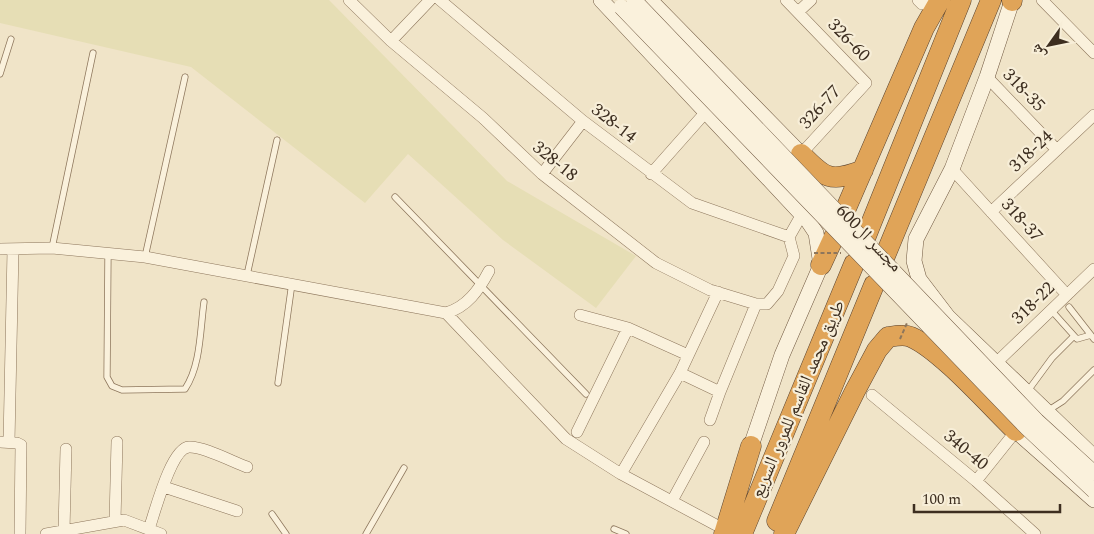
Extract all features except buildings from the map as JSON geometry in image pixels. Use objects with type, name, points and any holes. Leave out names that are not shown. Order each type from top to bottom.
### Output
[{"type":"highway","points":[[844,213],[924,28],[940,0]]},
{"type":"highway","points":[[866,236],[961,0]]},
{"type":"highway","points":[[885,256],[991,0]]},
{"type":"highway","points":[[801,154],[825,176],[843,178],[863,170]]},
{"type":"highway","points":[[817,259],[834,237]]},
{"type":"highway","name":"طريق محمد القاسم للمرور السريع","points":[[742,534],[850,259]]},
{"type":"highway","name":"طريق محمد القاسم للمرور السريع","points":[[772,534],[874,285]]},
{"type":"highway","points":[[784,534],[855,391],[877,350],[888,337],[909,336],[921,343],[943,361],[1016,431]]},
{"type":"highway","points":[[717,531],[751,446]]},
{"type":"street","name":"328-18","points":[[349,0],[391,41],[483,118],[542,174],[656,263],[718,292],[762,304]]},
{"type":"street","points":[[391,41],[430,0]]},
{"type":"street","name":"328-14","points":[[440,0],[583,121],[650,174],[703,208],[789,237]]},
{"type":"street","points":[[601,0],[705,113],[802,214],[816,234],[817,259],[751,446]]},
{"type":"street","points":[[650,0],[801,154]]},
{"type":"street","name":"326-60","points":[[786,0],[866,83]]},
{"type":"street","points":[[798,12],[811,0]]},
{"type":"street","points":[[918,0],[922,4],[924,0]]},
{"type":"street","points":[[1012,0],[987,76],[952,169],[916,239],[914,261],[919,279],[931,297],[996,363],[1094,457]]},
{"type":"street","points":[[1042,0],[1094,53]]},
{"type":"street","name":"مجسر ال600","points":[[623,2],[1037,421],[1094,473]]},
{"type":"street","name":"مجسر ال600","points":[[623,2],[1020,421],[1094,491]]},
{"type":"street","name":"318-35","points":[[987,76],[1057,150]]},
{"type":"street","name":"326-77","points":[[801,154],[866,83]]},
{"type":"street","points":[[650,174],[705,113]]},
{"type":"street","name":"318-24","points":[[991,212],[1094,115]]},
{"type":"street","points":[[542,174],[583,121]]},
{"type":"street","name":"318-37","points":[[952,169],[1067,295]]},
{"type":"street","points":[[710,420],[720,392],[762,304],[778,291],[794,256],[789,237],[802,214]]},
{"type":"street","points":[[0,249],[52,248],[145,257],[446,313],[458,309],[480,288],[488,271]]},
{"type":"street","points":[[13,250],[5,442],[17,443],[22,450],[20,534]]},
{"type":"street","name":"318-22","points":[[996,363],[1094,269]]},
{"type":"street","points":[[621,474],[680,373],[718,292]]},
{"type":"street","points":[[446,313],[566,439],[621,474],[672,501],[717,531]]},
{"type":"street","points":[[580,316],[628,328],[688,355]]},
{"type":"street","points":[[577,432],[628,328]]},
{"type":"street","points":[[680,373],[720,392]]},
{"type":"street","name":"340-40","points":[[872,395],[976,481],[1034,534]]},
{"type":"street","points":[[976,481],[1016,431],[1094,500]]},
{"type":"street","points":[[115,521],[117,442]]},
{"type":"street","points":[[672,501],[704,442]]},
{"type":"street","points":[[149,528],[173,460],[178,452],[190,446],[247,467]]},
{"type":"street","points":[[64,531],[66,449]]},
{"type":"street","points":[[164,487],[237,511]]},
{"type":"street","points":[[46,534],[81,531],[115,521],[132,522],[161,534]]},
{"type":"street","points":[[128,534],[132,522]]},
{"type":"lane","points":[[0,74],[11,39]]},
{"type":"lane","points":[[52,248],[93,53]]},
{"type":"lane","points":[[145,257],[186,77]]},
{"type":"lane","points":[[248,275],[277,140]]},
{"type":"lane","points":[[395,197],[480,288],[586,394]]},
{"type":"lane","points":[[108,254],[107,377],[112,386],[122,390],[185,389],[192,379],[196,365],[204,302]]},
{"type":"lane","points":[[278,383],[292,283]]},
{"type":"lane","points":[[1051,310],[1078,339],[1092,337],[1069,307]]},
{"type":"lane","points":[[1027,392],[1052,358],[1074,336]]},
{"type":"lane","points":[[1047,412],[1063,401],[1094,370]]},
{"type":"lane","points":[[366,534],[404,468]]},
{"type":"lane","points":[[272,514],[286,534]]},
{"type":"lane","points":[[614,529],[626,534]]},
{"type":"path","points":[[817,259],[850,259]]},
{"type":"path","points":[[900,338],[909,320]]},
{"type":"shaded area","points":[[0,0],[329,0],[507,181],[636,256],[596,308],[503,240],[408,154],[365,203],[191,67],[0,23]]}]
